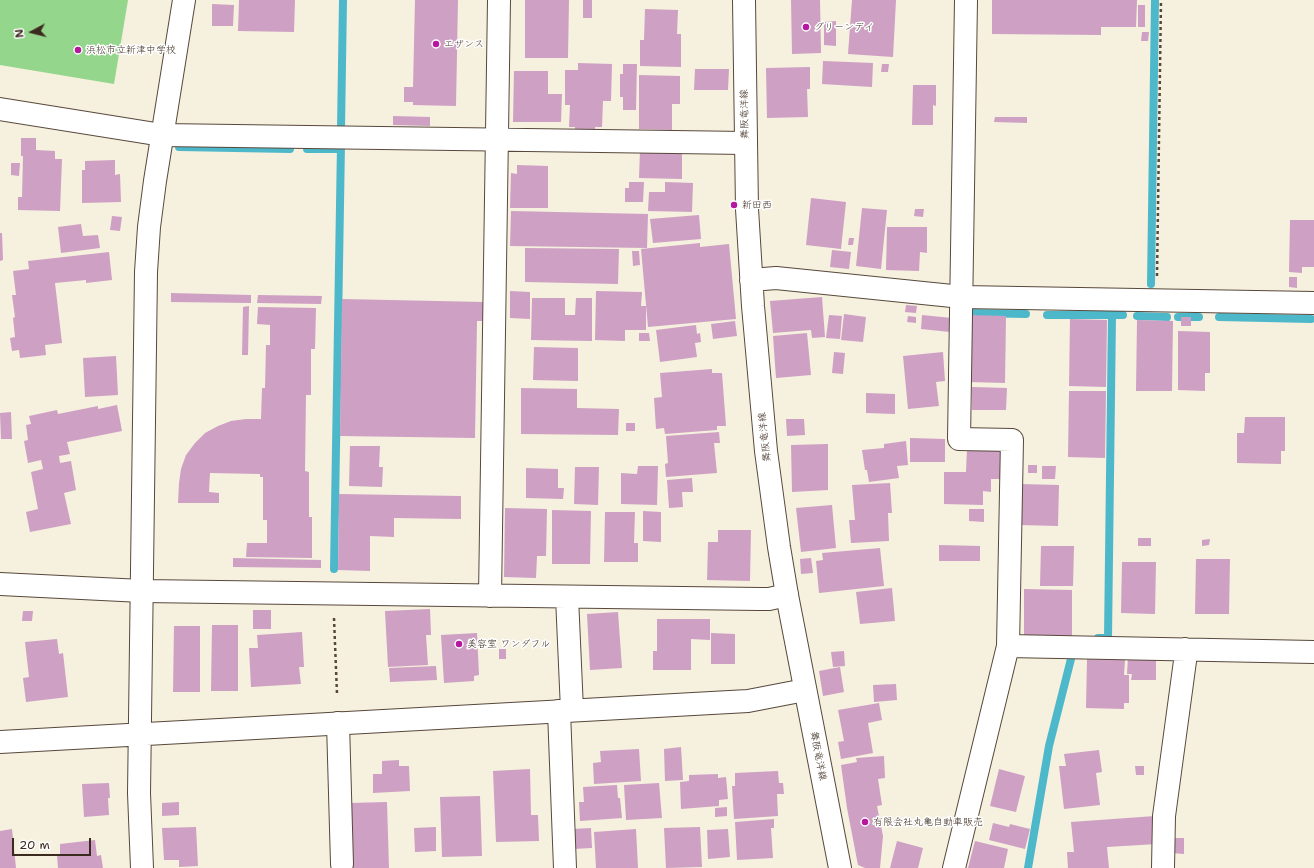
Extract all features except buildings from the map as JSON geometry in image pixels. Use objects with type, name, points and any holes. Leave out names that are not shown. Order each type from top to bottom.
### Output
[{"type":"street","points":[[142,868],[139,793],[147,265],[149,226],[184,0]]},
{"type":"street","points":[[490,596],[499,0]]},
{"type":"street","name":"舞阪竜洋線","points":[[744,0],[747,209],[756,348],[766,451],[787,595],[840,868]]},
{"type":"street","points":[[954,868],[1008,646],[1012,440],[959,439],[966,0]]},
{"type":"street","points":[[0,109],[162,135],[746,143]]},
{"type":"street","points":[[751,280],[776,278],[962,297],[1314,303]]},
{"type":"street","points":[[0,584],[142,591],[334,594],[760,599],[769,599],[787,595]]},
{"type":"street","points":[[565,868],[568,596]]},
{"type":"street","points":[[1008,646],[1314,652]]},
{"type":"street","points":[[1163,868],[1164,816],[1185,661],[1185,649]]},
{"type":"street","points":[[0,742],[748,701],[805,690]]},
{"type":"street","points":[[338,723],[342,864]]},
{"type":"path","points":[[1157,271],[1161,0]]},
{"type":"path","points":[[334,594],[337,694]]},
{"type":"green space","points":[[0,0],[128,0],[114,84],[0,65]]},
{"type":"waterway","points":[[341,129],[343,0]]},
{"type":"waterway","points":[[1151,284],[1155,0]]},
{"type":"waterway","points":[[334,569],[341,144]]},
{"type":"waterway","points":[[179,147],[290,149]]},
{"type":"waterway","points":[[307,149],[341,149]]},
{"type":"waterway","points":[[971,313],[1026,314]]},
{"type":"waterway","points":[[1047,315],[1123,315]]},
{"type":"waterway","points":[[1098,638],[1108,638],[1112,315]]},
{"type":"waterway","points":[[1137,316],[1167,317]]},
{"type":"waterway","points":[[1178,317],[1199,317]]},
{"type":"waterway","points":[[1219,317],[1311,319]]},
{"type":"waterway","points":[[1028,868],[1049,746],[1072,655]]},
{"type":"place","name":"グリーンデイ","points":[[806,27]]},
{"type":"place","name":"エザンス","points":[[436,44]]},
{"type":"place","name":"浜松市立新津中学校","points":[[78,50]]},
{"type":"place","name":"新田西","points":[[734,205]]},
{"type":"place","name":"美容室 ワンダフル","points":[[459,644]]},
{"type":"place","name":"有限会社丸亀自動車販売","points":[[865,822]]}]
